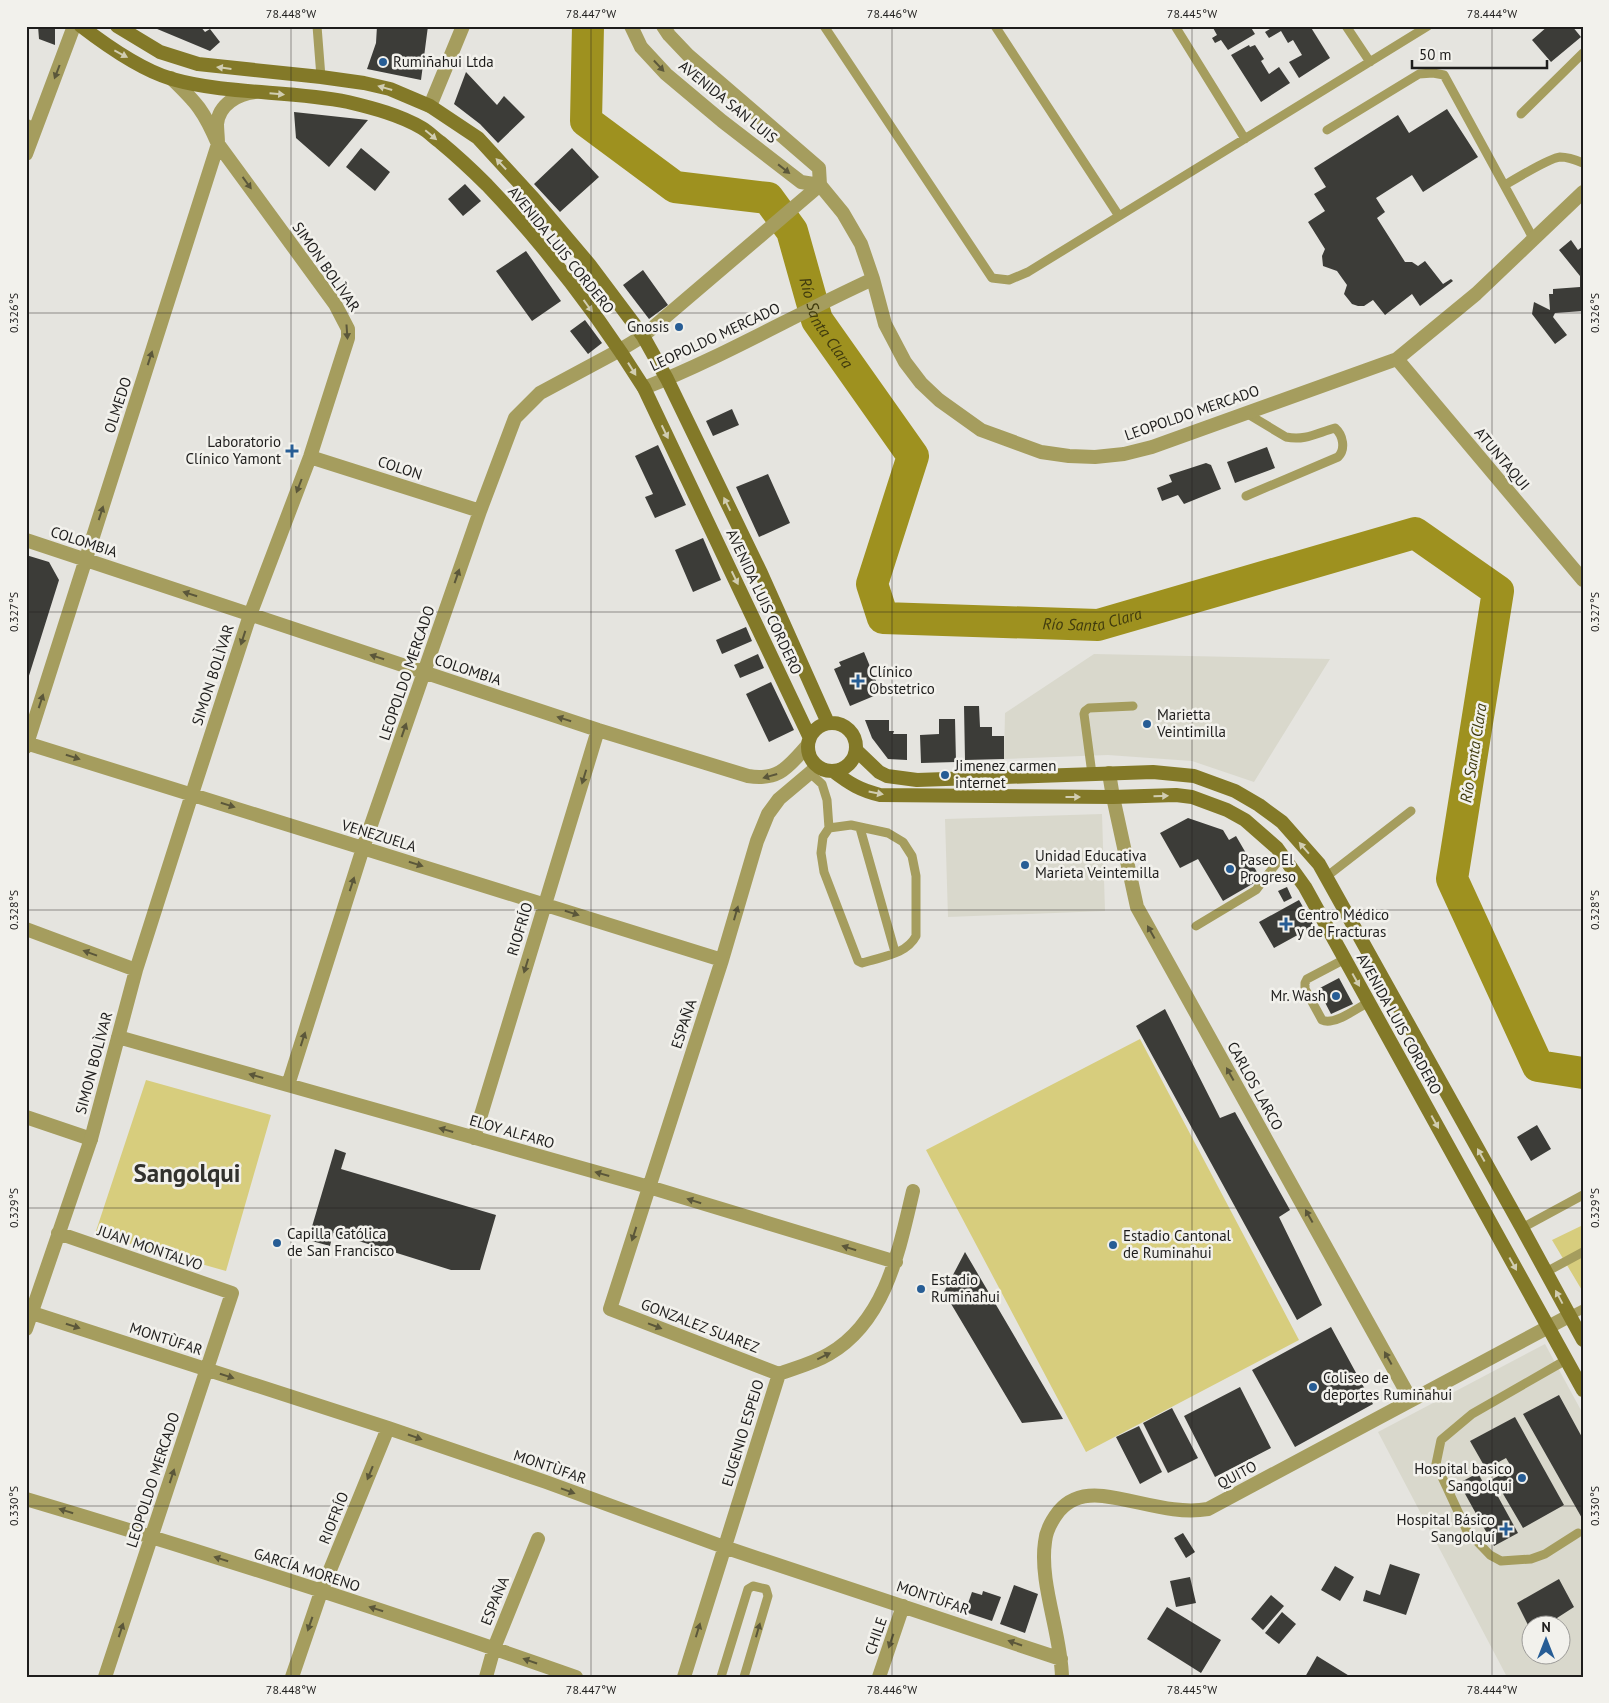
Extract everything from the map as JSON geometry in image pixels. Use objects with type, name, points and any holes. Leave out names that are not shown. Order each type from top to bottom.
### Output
[{"type":"main road","name":"AVENIDA LUIS CORDERO","points":[[81,26],[112,49],[171,78],[196,84],[255,92],[323,98],[346,102],[396,116],[423,128],[467,165],[506,206],[567,278],[620,350],[644,388],[808,741]]},
{"type":"main road","name":"AVENIDA LUIS CORDERO","points":[[117,26],[160,52],[198,64],[321,77],[390,88],[430,106],[478,138],[534,199],[589,264],[643,336],[667,379],[761,573],[828,723]]},
{"type":"main road","points":[[828,723],[835,723],[849,730],[856,743],[856,750],[851,762],[840,770],[833,772],[814,770],[809,758],[808,741],[820,725],[828,723]]},
{"type":"main road","name":"AVENIDA LUIS CORDERO","points":[[856,750],[879,772],[887,776],[917,780],[1153,772],[1194,776],[1235,790],[1259,804],[1282,822],[1319,864],[1583,1340]]},
{"type":"main road","name":"AVENIDA LUIS CORDERO","points":[[833,772],[853,786],[880,795],[1112,797],[1176,795],[1192,797],[1206,802],[1227,810],[1245,820],[1277,848],[1305,887],[1583,1390]]},
{"type":"street","points":[[26,154],[31,126],[74,26]]},
{"type":"street","points":[[430,106],[463,26]]},
{"type":"street","name":"AVENIDA SAN LUIS","points":[[631,26],[641,46],[666,74],[722,121],[801,182],[820,185]]},
{"type":"street","name":"AVENIDA SAN LUIS","points":[[663,26],[669,36],[688,54],[819,168],[820,185],[843,213],[852,228],[861,244],[873,278]]},
{"type":"street","name":"SIMON BOLÌVAR","points":[[26,1329],[29,1312],[91,1140],[136,970],[250,615],[310,457],[346,348],[348,329],[335,304],[218,144],[210,124],[198,104],[171,78]]},
{"type":"street","name":"OLMEDO","points":[[27,744],[218,144],[217,124],[220,114],[234,98],[244,93],[255,92]]},
{"type":"street","name":"LEOPOLDO MERCADO","points":[[288,1085],[364,848],[480,511],[515,418],[540,393],[643,336],[820,185]]},
{"type":"street","name":"LEOPOLDO MERCADO","points":[[644,388],[755,337],[873,278],[885,324],[905,362],[921,383],[939,400],[981,430],[1041,452],[1069,456],[1124,454],[1152,447],[1397,359],[1476,294],[1583,192]]},
{"type":"street","name":"ATUNTAQUI","points":[[1397,359],[1583,580]]},
{"type":"street","name":"COLON","points":[[310,457],[480,511]]},
{"type":"street","name":"COLOMBIA","points":[[26,540],[598,730],[748,776],[762,778],[773,776],[784,770],[808,741]]},
{"type":"street","name":"RIOFRÍO","points":[[474,1138],[598,730]]},
{"type":"street","name":"VENEZUELA","points":[[27,744],[722,960]]},
{"type":"street","name":"ESPAÑA","points":[[610,1309],[722,960],[757,841],[768,814],[779,799],[814,770]]},
{"type":"street","name":"CARLOS LARCO","points":[[1109,773],[1112,797],[1137,908],[1411,1400]]},
{"type":"street","points":[[26,929],[136,970]]},
{"type":"street","name":"ELOY ALFARO","points":[[118,1037],[649,1187],[896,1262]]},
{"type":"street","points":[[26,1117],[91,1140]]},
{"type":"street","name":"EUGENIO ESPEJO","points":[[684,1677],[779,1374],[829,1354],[851,1338],[872,1314],[896,1262],[914,1191]]},
{"type":"street","name":"JUAN MONTALVO","points":[[58,1233],[232,1293]]},
{"type":"street","name":"LEOPOLDO MERCADO","points":[[106,1677],[232,1293]]},
{"type":"street","name":"GONZALEZ SUAREZ","points":[[610,1309],[779,1374]]},
{"type":"street","name":"MONTÙFAR","points":[[29,1312],[388,1428],[546,1482],[724,1547],[1062,1659]]},
{"type":"street","name":"QUITO","points":[[1062,1677],[1062,1659],[1045,1573],[1045,1541],[1052,1520],[1065,1504],[1082,1496],[1097,1495],[1176,1510],[1193,1511],[1208,1509],[1570,1316]]},
{"type":"street","name":"RIOFRÍO","points":[[292,1677],[321,1592],[388,1428]]},
{"type":"street","name":"GARCÍA MORENO","points":[[26,1498],[152,1536],[494,1648],[576,1677]]},
{"type":"street","name":"ESPAÑA","points":[[486,1677],[494,1648],[538,1539]]},
{"type":"street","name":"CHILE","points":[[879,1677],[903,1606]]},
{"type":"lane","points":[[317,26],[321,77]]},
{"type":"lane","points":[[824,26],[992,278],[1009,280],[1028,272],[1428,26]]},
{"type":"lane","points":[[995,26],[1119,216]]},
{"type":"lane","points":[[1176,26],[1245,139]]},
{"type":"lane","points":[[1346,26],[1370,62]]},
{"type":"lane","points":[[1521,114],[1583,53]]},
{"type":"lane","points":[[1327,130],[1419,74],[1433,73],[1444,75],[1533,238]]},
{"type":"lane","points":[[1505,186],[1530,170],[1559,157],[1583,163]]},
{"type":"lane","points":[[1246,413],[1286,437],[1302,439],[1335,428],[1344,447],[1338,457],[1246,496]]},
{"type":"lane","points":[[1092,774],[1085,711],[1089,708],[1133,706]]},
{"type":"lane","points":[[814,770],[826,793],[829,828],[822,837],[821,853],[824,872],[858,960],[862,963],[907,949],[916,936],[916,876],[912,856],[903,842],[888,833],[851,825],[829,828]]},
{"type":"lane","points":[[1326,877],[1411,811]]},
{"type":"lane","points":[[860,828],[895,952]]},
{"type":"lane","points":[[1196,926],[1256,890],[1282,856]]},
{"type":"lane","points":[[1345,959],[1307,979],[1305,983],[1305,988],[1322,1020],[1333,1022],[1369,1002]]},
{"type":"lane","points":[[1522,1228],[1583,1196]]},
{"type":"lane","points":[[1546,1272],[1583,1252]]},
{"type":"lane","points":[[1570,1316],[1583,1309]]},
{"type":"lane","points":[[1566,1360],[1472,1414],[1441,1440],[1436,1464],[1467,1531],[1490,1554],[1501,1561],[1531,1559],[1545,1554],[1578,1533]]},
{"type":"lane","points":[[721,1677],[748,1590],[753,1586],[760,1586],[766,1589],[768,1596],[744,1677]]},
{"type":"shaded area","name":"Marietta Veintimilla","points":[[1094,654],[1330,659],[1254,782],[1192,761],[1108,755],[1004,759],[1005,713]]},
{"type":"shaded area","name":"Unidad Educativa Marieta Veintemilla","points":[[1102,814],[1105,911],[948,917],[945,819]]},
{"type":"shaded area","name":"Estadio Cantonal de Ruminahui","points":[[1140,1039],[1299,1340],[1086,1452],[926,1150]]},
{"type":"shaded area","points":[[146,1080],[271,1115],[226,1271],[95,1234]]},
{"type":"shaded area","points":[[1583,1225],[1583,1292],[1552,1240]]},
{"type":"shaded area","name":"Hospital Básico Sangolquí","points":[[1545,1344],[1583,1414],[1583,1677],[1507,1677],[1378,1432]]},
{"type":"building","points":[[38,26],[55,26],[55,45],[39,39]]},
{"type":"building","points":[[150,26],[200,26],[205,32],[210,29],[220,42],[210,51]]},
{"type":"building","points":[[377,26],[428,26],[421,80],[367,69],[376,43]]},
{"type":"building","points":[[1212,26],[1250,26],[1255,34],[1228,50],[1221,40],[1215,43],[1212,38],[1217,35]]},
{"type":"building","points":[[1275,26],[1310,26],[1330,58],[1299,78],[1289,62],[1302,55],[1293,40],[1288,43],[1281,31],[1269,38],[1265,32]]},
{"type":"building","points":[[1548,26],[1572,26],[1581,37],[1551,62],[1532,40]]},
{"type":"building","points":[[1249,45],[1250,47],[1255,45],[1264,59],[1261,61],[1269,74],[1279,67],[1290,83],[1261,102],[1231,55]]},
{"type":"building","points":[[466,72],[497,105],[504,96],[525,117],[498,143],[480,124],[454,104]]},
{"type":"building","points":[[1447,109],[1478,157],[1423,192],[1412,175],[1376,198],[1385,212],[1377,218],[1405,262],[1412,262],[1418,266],[1425,261],[1443,284],[1451,279],[1453,281],[1420,306],[1412,294],[1385,315],[1373,300],[1364,306],[1352,304],[1344,294],[1347,285],[1337,271],[1323,266],[1322,256],[1325,249],[1308,222],[1325,211],[1314,194],[1326,187],[1314,168],[1398,115],[1409,133]]},
{"type":"building","points":[[294,112],[368,120],[329,167],[296,138]]},
{"type":"building","points":[[361,148],[390,172],[375,191],[346,167]]},
{"type":"building","points":[[572,148],[599,177],[560,212],[534,184]]},
{"type":"building","points":[[465,184],[481,201],[463,216],[448,199]]},
{"type":"building","points":[[1571,240],[1578,250],[1583,246],[1583,311],[1555,313],[1553,317],[1567,335],[1555,344],[1532,314],[1534,302],[1550,310],[1549,294],[1553,294],[1553,289],[1580,287],[1580,276],[1559,250]]},
{"type":"building","points":[[526,251],[561,301],[532,321],[496,271]]},
{"type":"building","points":[[643,270],[668,305],[649,319],[623,285]]},
{"type":"building","points":[[585,320],[602,343],[588,354],[570,331]]},
{"type":"building","points":[[732,409],[739,425],[713,436],[706,421]]},
{"type":"building","points":[[658,445],[686,505],[655,518],[645,497],[653,494],[635,456]]},
{"type":"building","points":[[1267,447],[1275,468],[1235,483],[1227,462]]},
{"type":"building","points":[[1206,463],[1211,465],[1221,489],[1184,504],[1178,495],[1162,501],[1157,488],[1172,482],[1169,475]]},
{"type":"building","points":[[768,474],[790,523],[759,537],[736,487]]},
{"type":"building","points":[[703,538],[721,580],[693,592],[675,550]]},
{"type":"building","points":[[26,555],[49,562],[59,580],[27,682]]},
{"type":"building","points":[[746,627],[752,641],[722,654],[716,640]]},
{"type":"building","name":"Clínico Obstetrico","points":[[864,652],[881,693],[850,706],[834,669],[841,666],[839,662]]},
{"type":"building","points":[[758,654],[764,668],[740,678],[734,665]]},
{"type":"building","points":[[771,682],[794,730],[769,742],[746,694]]},
{"type":"building","points":[[964,706],[979,706],[980,727],[992,727],[992,736],[1004,736],[1004,759],[965,760]]},
{"type":"building","points":[[939,719],[955,719],[956,762],[921,763],[920,735],[939,734]]},
{"type":"building","points":[[865,720],[889,720],[889,731],[894,731],[893,734],[907,734],[907,760],[888,759],[872,738]]},
{"type":"building","points":[[1188,818],[1223,830],[1229,840],[1236,836],[1261,879],[1223,901],[1198,859],[1180,868],[1160,833]]},
{"type":"building","points":[[1287,887],[1292,898],[1284,902],[1278,891]]},
{"type":"building","name":"Centro Médico y de Fracturas","points":[[1299,900],[1314,926],[1274,948],[1259,922]]},
{"type":"building","name":"Mr. Wash","points":[[1339,978],[1353,1004],[1331,1014],[1318,989]]},
{"type":"building","points":[[1165,1009],[1220,1118],[1235,1112],[1290,1210],[1279,1217],[1322,1305],[1297,1320],[1136,1026]]},
{"type":"building","points":[[1537,1125],[1551,1149],[1531,1161],[1517,1137]]},
{"type":"building","points":[[335,1149],[346,1153],[341,1169],[496,1215],[480,1270],[451,1270],[333,1233],[330,1246],[308,1240]]},
{"type":"building","points":[[965,1252],[1063,1419],[1022,1423],[944,1292]]},
{"type":"building","name":"Coliseo de deportes Rumiñahui","points":[[1331,1327],[1373,1404],[1295,1447],[1252,1370]]},
{"type":"building","points":[[1240,1387],[1271,1448],[1215,1477],[1184,1416]]},
{"type":"building","name":"Hospital basico Sangolqui","points":[[1559,1395],[1583,1439],[1583,1520],[1523,1414]]},
{"type":"building","points":[[1172,1408],[1198,1458],[1168,1473],[1143,1423]]},
{"type":"building","name":"Hospital basico Sangolqui","points":[[1515,1417],[1564,1505],[1523,1528],[1502,1492],[1496,1493],[1518,1533],[1494,1546],[1459,1483],[1478,1473],[1484,1484],[1512,1468],[1506,1458],[1486,1469],[1470,1441]]},
{"type":"building","points":[[1139,1426],[1162,1472],[1140,1484],[1116,1437]]},
{"type":"building","points":[[1183,1533],[1195,1552],[1186,1558],[1174,1538]]},
{"type":"building","points":[[1390,1564],[1420,1574],[1406,1615],[1363,1601],[1366,1590],[1380,1595]]},
{"type":"building","points":[[1335,1566],[1354,1577],[1340,1601],[1321,1590]]},
{"type":"building","points":[[1190,1577],[1196,1603],[1176,1607],[1170,1581]]},
{"type":"building","points":[[1559,1579],[1574,1607],[1560,1616],[1524,1616],[1517,1603]]},
{"type":"building","points":[[1014,1585],[1038,1594],[1025,1633],[1000,1624]]},
{"type":"building","points":[[983,1591],[1001,1597],[992,1621],[965,1612],[972,1592],[982,1595]]},
{"type":"building","points":[[1271,1595],[1284,1606],[1263,1630],[1251,1619]]},
{"type":"building","points":[[1167,1607],[1221,1640],[1201,1673],[1147,1639]]},
{"type":"building","points":[[1282,1612],[1296,1624],[1279,1644],[1265,1633]]},
{"type":"building","points":[[1317,1656],[1351,1677],[1305,1677]]},
{"type":"waterway","name":"Río Santa Clara","points":[[588,26],[586,121],[675,187],[768,198],[792,231],[817,320],[913,456],[872,584],[883,618],[1098,625],[1415,533],[1498,591],[1452,879],[1538,1066],[1583,1073]]},
{"type":"place","name":"Rumiñahui Ltda","points":[[383,62]]},
{"type":"place","name":"Gnosis","points":[[679,327]]},
{"type":"place","name":"Laboratorio Clínico Yamont","points":[[292,451]]},
{"type":"place","name":"Clínico Obstetrico","points":[[858,681]]},
{"type":"place","name":"Marietta Veintimilla","points":[[1147,724]]},
{"type":"place","name":"Jimenez carmen internet","points":[[945,775]]},
{"type":"place","name":"Unidad Educativa Marieta Veintemilla","points":[[1025,865]]},
{"type":"place","name":"Paseo El Progreso","points":[[1230,869]]},
{"type":"place","name":"Centro Médico y de Fracturas","points":[[1286,924]]},
{"type":"place","name":"Mr. Wash","points":[[1336,996]]},
{"type":"place","name":"Capilla Católica de San Francisco","points":[[277,1243]]},
{"type":"place","name":"Estadio Cantonal de Ruminahui","points":[[1113,1245]]},
{"type":"place","name":"Estadio Rumiñahui","points":[[921,1289]]},
{"type":"place","name":"Coliseo de deportes Rumiñahui","points":[[1313,1387]]},
{"type":"place","name":"Hospital basico Sangolqui","points":[[1522,1478]]},
{"type":"place","name":"Hospital Básico Sangolquí","points":[[1506,1529]]},
{"type":"district","name":"Sangolqui","points":[[187,1173]]}]
